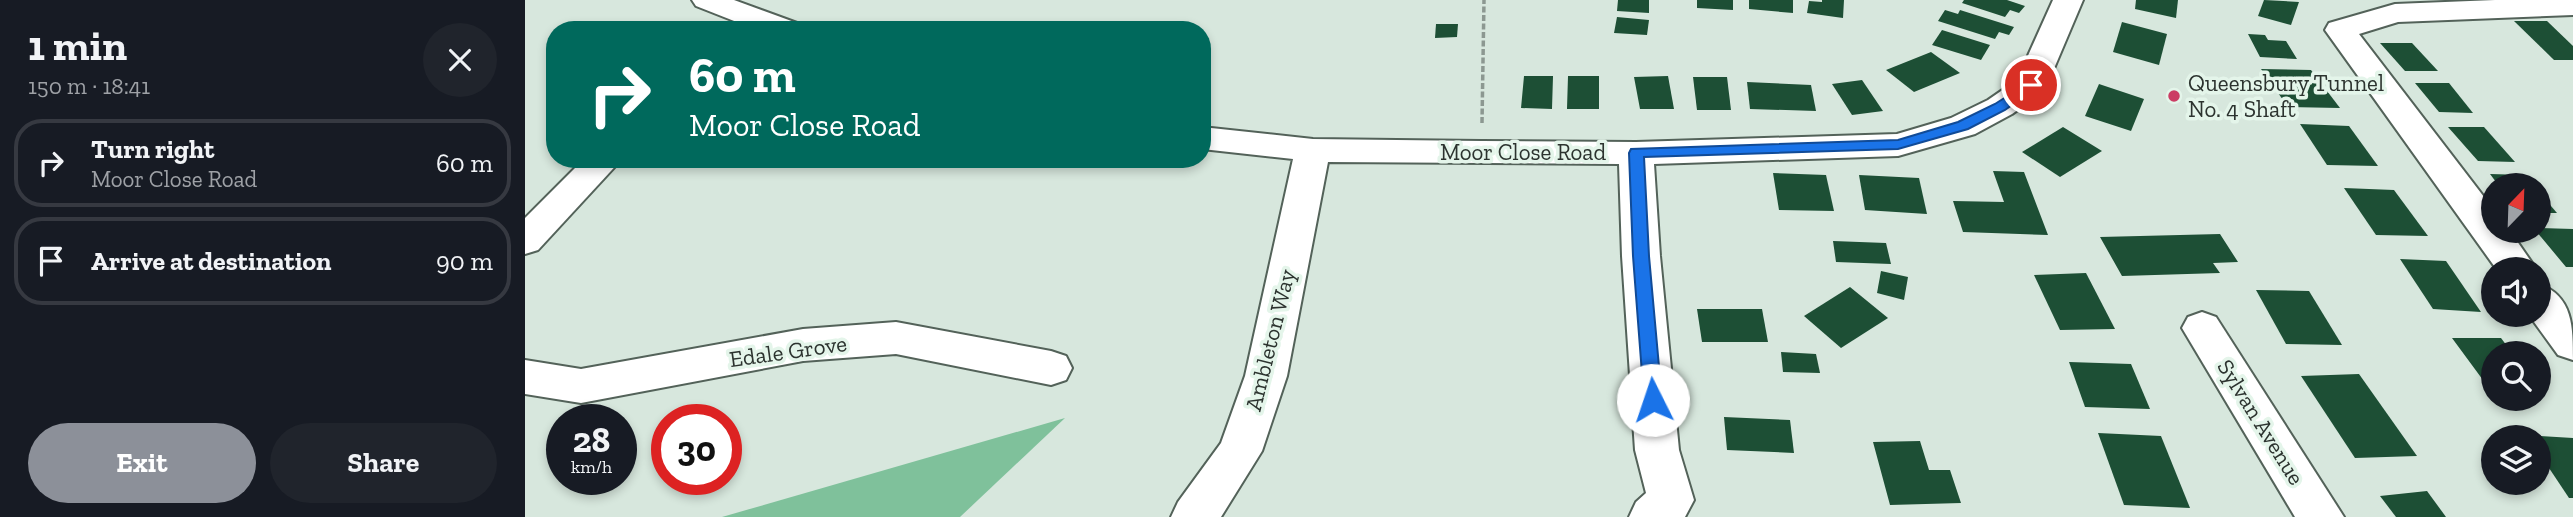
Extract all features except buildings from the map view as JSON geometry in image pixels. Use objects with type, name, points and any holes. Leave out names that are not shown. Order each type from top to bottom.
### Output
[{"type":"street","points":[[707,0],[762,21]]},
{"type":"street","name":"Moor Close Road","points":[[1211,139],[1313,150],[1481,152],[1636,153],[1898,145],[1963,126],[2000,107],[2031,85],[2068,0]]},
{"type":"street","points":[[2508,257],[2340,30],[2395,13],[2573,6]]},
{"type":"street","name":"Ambleton Way","points":[[1195,517],[1240,451],[1266,376],[1313,150]]},
{"type":"street","points":[[1636,153],[1641,256],[1657,450],[1671,500],[1653,517]]},
{"type":"street","points":[[525,241],[596,168]]},
{"type":"street","points":[[2551,315],[2573,344]]},
{"type":"street","name":"Sylvan Avenue","points":[[2202,328],[2321,517]]},
{"type":"street","name":"Edale Grove","points":[[525,377],[581,386],[803,345],[896,338],[1051,368]]},
{"type":"path","points":[[1481,152],[1484,0]]},
{"type":"green space","points":[[1065,418],[960,517],[722,517]]},
{"type":"place","name":"Queensbury Tunnel No. 4 Shaft","points":[[2174,96]]},
{"type":"route","points":[[1653,400],[1636,153],[1898,145],[1963,126],[2000,107],[2031,85]]}]
